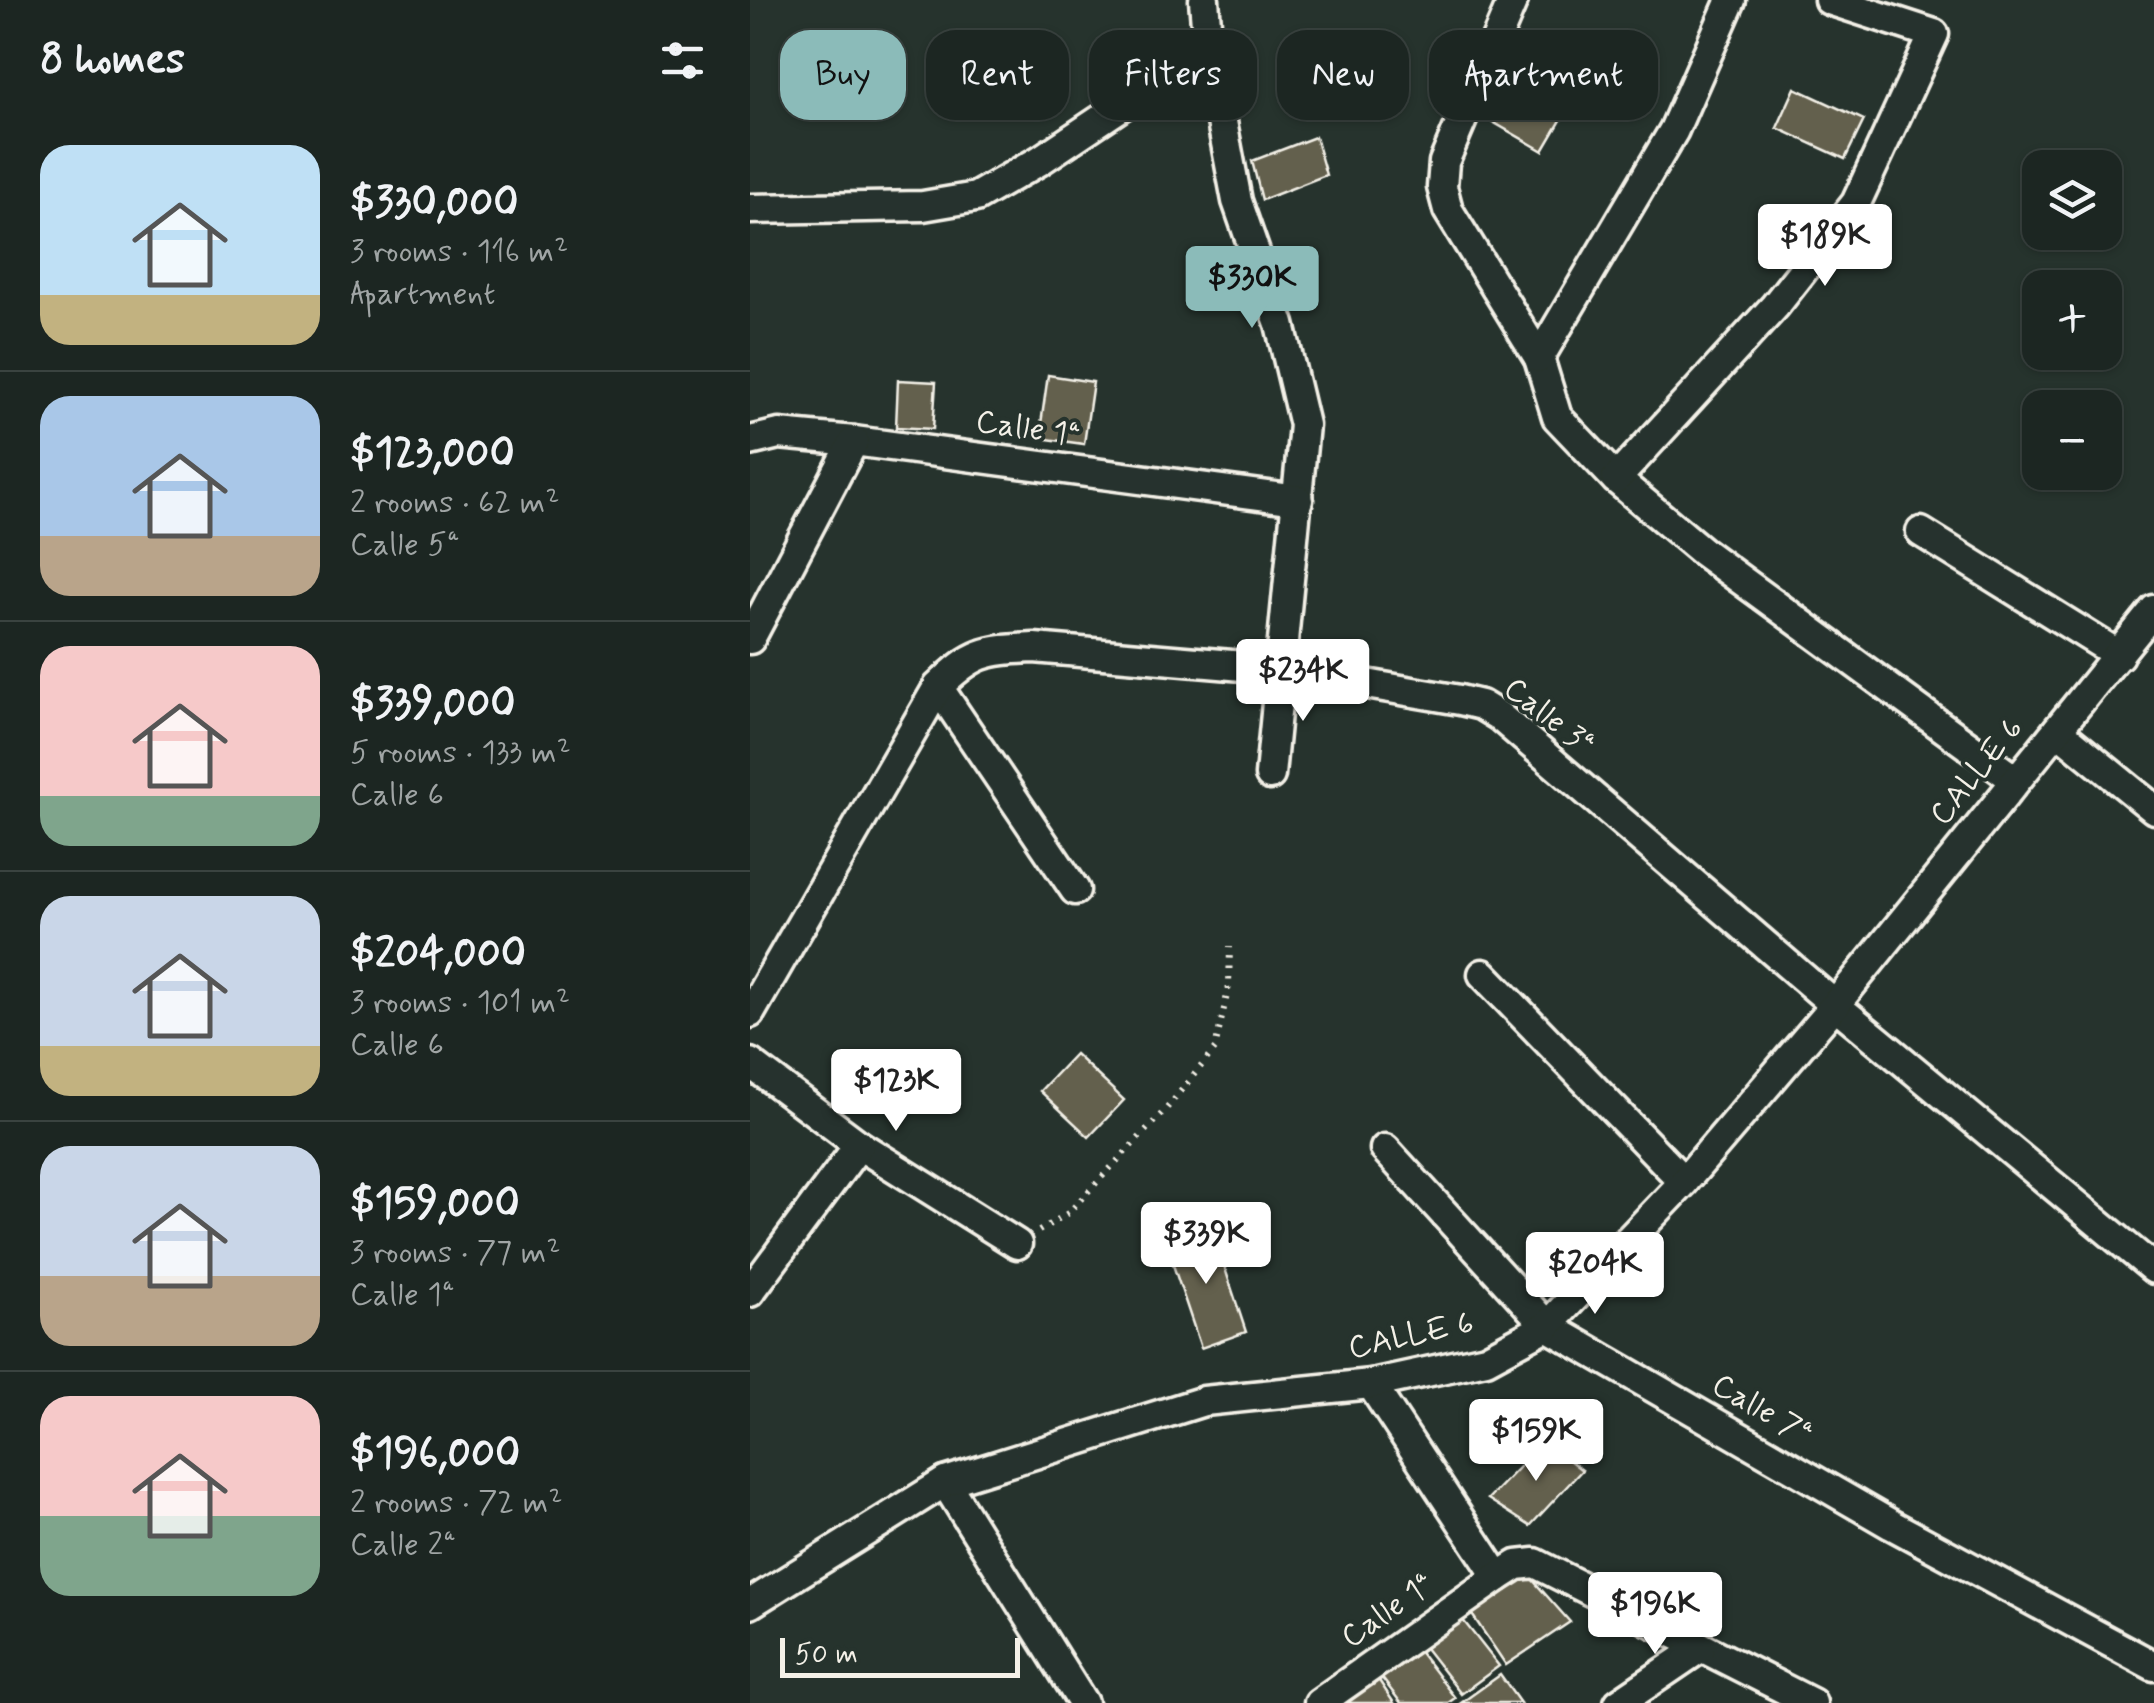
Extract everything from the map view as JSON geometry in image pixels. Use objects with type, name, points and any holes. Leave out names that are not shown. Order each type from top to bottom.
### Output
[{"type":"street","points":[[1204,0],[1206,30]]},
{"type":"street","points":[[1512,0],[1444,162],[1442,187],[1448,210],[1539,358],[1557,417],[1616,479],[1703,552],[2015,780]]},
{"type":"street","points":[[1539,358],[1674,130],[1731,0]]},
{"type":"street","points":[[1616,479],[1775,306],[1856,203],[1934,34],[1829,0]]},
{"type":"street","points":[[750,209],[923,206],[976,197],[1099,120]]},
{"type":"street","points":[[1222,120],[1237,201],[1280,324],[1304,424],[1270,775]]},
{"type":"street","name":"Calle 1ª","points":[[750,441],[779,434],[854,441],[1298,500]]},
{"type":"street","points":[[750,639],[854,441]]},
{"type":"street","points":[[1921,532],[2119,655]]},
{"type":"street","name":"CALLE 6","points":[[750,1604],[945,1482],[1204,1401],[1371,1384],[1486,1359],[1548,1326],[1684,1182],[1836,1004],[2154,610]]},
{"type":"street","name":"Calle 3ª","points":[[750,1013],[938,688],[964,662],[995,649],[1034,648],[1278,669],[1460,700],[1499,716],[2154,1270]]},
{"type":"street","points":[[938,688],[1075,890]]},
{"type":"street","points":[[2057,730],[2154,809]]},
{"type":"street","points":[[1482,974],[1684,1182]]},
{"type":"street","points":[[750,1063],[859,1145],[1016,1244]]},
{"type":"street","points":[[750,1292],[859,1145]]},
{"type":"street","name":"Calle 7ª","points":[[1385,1149],[1548,1326],[1892,1526],[2154,1666]]},
{"type":"street","points":[[1371,1384],[1498,1577],[1517,1565],[1535,1563],[1812,1703]]},
{"type":"street","points":[[945,1482],[1083,1703]]},
{"type":"street","name":"Calle 1ª","points":[[1319,1703],[1498,1577]]},
{"type":"street","points":[[1619,1703],[1700,1648]]},
{"type":"path","points":[[1016,1244],[1068,1213],[1167,1108],[1215,1048],[1229,986],[1230,946]]},
{"type":"building","points":[[1795,88],[1864,120],[1845,159],[1777,128]]},
{"type":"building","points":[[1489,120],[1561,120],[1543,151]]},
{"type":"building","points":[[1315,137],[1326,175],[1262,200],[1252,161]]},
{"type":"building","points":[[1048,375],[1093,382],[1084,444],[1039,438]]},
{"type":"building","points":[[898,380],[936,382],[933,429],[896,427]]},
{"type":"building","points":[[1075,1054],[1124,1100],[1089,1137],[1040,1091]]},
{"type":"building","points":[[1211,1226],[1246,1332],[1201,1348],[1165,1241]]},
{"type":"building","points":[[1544,1441],[1582,1470],[1530,1526],[1488,1499]]},
{"type":"building","points":[[1523,1569],[1570,1622],[1506,1665],[1471,1613],[1496,1586]]},
{"type":"building","points":[[1462,1619],[1499,1666],[1461,1694],[1425,1648]]},
{"type":"building","points":[[1415,1646],[1455,1698],[1448,1703],[1401,1703],[1378,1673]]},
{"type":"building","points":[[1500,1675],[1520,1703],[1461,1703]]},
{"type":"building","points":[[1376,1676],[1394,1703],[1338,1703]]}]
